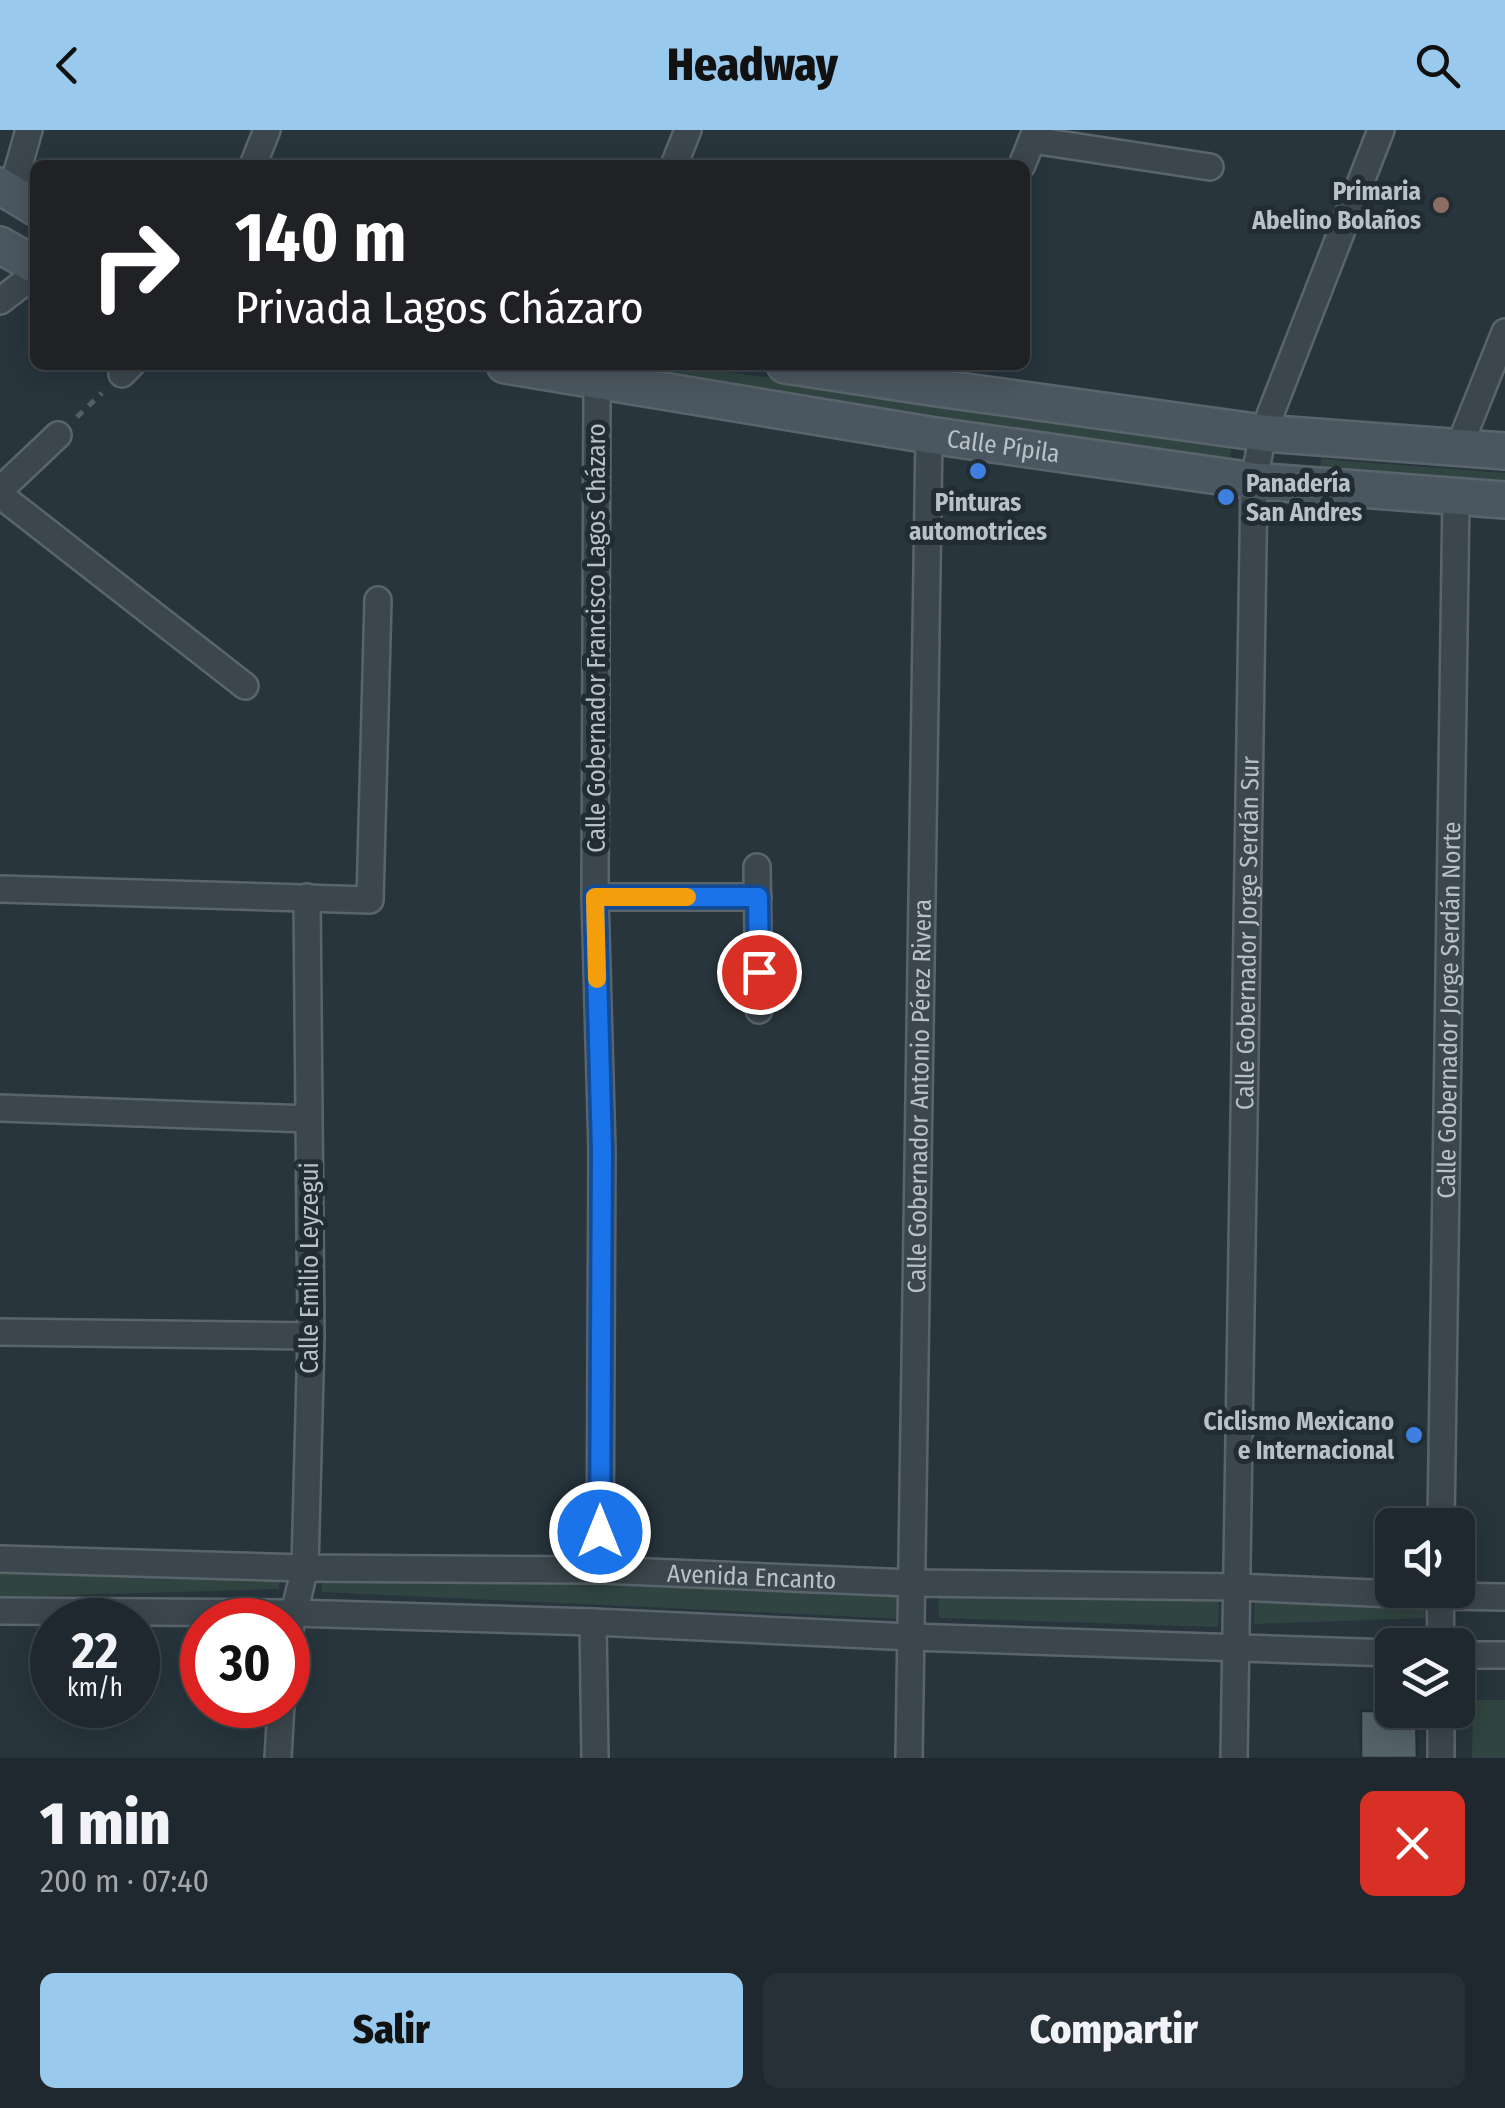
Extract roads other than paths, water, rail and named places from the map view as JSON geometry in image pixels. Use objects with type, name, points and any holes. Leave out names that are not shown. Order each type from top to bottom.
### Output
[{"type":"main road","points":[[0,245],[30,262]]},
{"type":"main road","name":"Calle Pípila","points":[[556,370],[598,374],[929,435],[1254,481],[1505,500]]},
{"type":"main road","name":"Calle Pípila","points":[[853,370],[934,376],[1263,432],[1505,451]]},
{"type":"street","points":[[15,196],[29,130]]},
{"type":"street","points":[[255,160],[267,130]]},
{"type":"street","points":[[676,160],[688,130]]},
{"type":"street","name":"Calle Gobernador Jorge Serdán Sur","points":[[1234,1758],[1254,481],[1263,432],[1381,130]]},
{"type":"street","points":[[1024,160],[1034,135],[1210,167]]},
{"type":"street","points":[[0,301],[30,278]]},
{"type":"street","points":[[1459,447],[1505,332]]},
{"type":"street","name":"Calle Gobernador Francisco Lagos Cházaro","points":[[598,374],[595,897],[602,1150],[600,1570]]},
{"type":"street","name":"Calle Gobernador Antonio Pérez Rivera","points":[[909,1758],[929,435]]},
{"type":"street","points":[[58,436],[0,492],[245,686]]},
{"type":"street","name":"Calle Gobernador Jorge Serdán Norte","points":[[1440,1508],[1456,496]]},
{"type":"street","points":[[0,890],[370,900],[378,600]]},
{"type":"street","points":[[757,867],[759,1010]]},
{"type":"street","points":[[595,897],[758,897]]},
{"type":"street","name":"Calle Emilio Leyzegui","points":[[298,1598],[305,1568],[311,1336],[307,898]]},
{"type":"street","points":[[0,1108],[308,1120]]},
{"type":"street","points":[[0,1332],[311,1336]]},
{"type":"street","name":"Avenida Encanto","points":[[0,1559],[1375,1591]]},
{"type":"street","name":"Avenida Encanto","points":[[1475,1595],[1505,1597]]},
{"type":"street","points":[[0,1611],[180,1620]]},
{"type":"street","points":[[310,1625],[593,1622],[911,1638],[1375,1653]]},
{"type":"street","points":[[593,1622],[595,1758]]},
{"type":"street","points":[[1475,1655],[1505,1656]]},
{"type":"street","points":[[278,1758],[279,1728]]},
{"type":"street","points":[[1442,1728],[1442,1758]]},
{"type":"place","name":"Primaria Abelino Bolaños","points":[[1441,205]]},
{"type":"place","name":"Pinturas automotrices","points":[[978,471]]},
{"type":"place","name":"Panadería San Andres","points":[[1226,497]]},
{"type":"place","name":"Ciclismo Mexicano e Internacional","points":[[1414,1435]]}]
